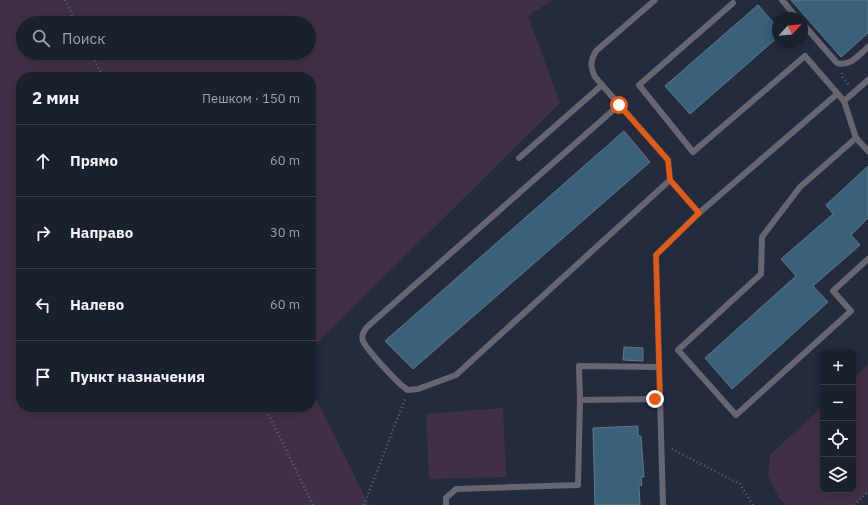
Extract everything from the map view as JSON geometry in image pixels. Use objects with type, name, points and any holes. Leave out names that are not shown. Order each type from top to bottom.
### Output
[{"type":"lane","points":[[655,0],[596,51],[592,58],[590,68],[595,77],[668,160],[670,180],[699,213]]},
{"type":"lane","points":[[782,0],[793,12]]},
{"type":"lane","points":[[733,3],[639,85],[693,152],[805,56],[844,101],[856,138],[868,151]]},
{"type":"lane","points":[[808,30],[837,63],[843,65],[849,63],[868,47]]},
{"type":"lane","points":[[844,101],[868,80]]},
{"type":"lane","points":[[519,158],[602,85]]},
{"type":"lane","points":[[664,505],[656,255],[699,213],[838,94]]},
{"type":"lane","points":[[619,105],[368,327],[363,332],[363,340],[367,347],[399,383],[408,390],[418,389],[456,375],[670,180]]},
{"type":"lane","points":[[856,138],[800,187],[762,237],[761,274],[678,350],[736,415],[850,311],[832,291],[868,259]]},
{"type":"lane","points":[[446,505],[446,498],[456,489],[578,485],[580,400],[579,366],[659,367]]},
{"type":"lane","points":[[580,400],[660,399]]},
{"type":"path","points":[[65,0],[73,16]]},
{"type":"path","points":[[94,60],[100,72]]},
{"type":"path","points":[[843,65],[842,76],[855,91]]},
{"type":"path","points":[[364,505],[408,390]]},
{"type":"path","points":[[267,412],[313,505]]},
{"type":"path","points":[[661,444],[740,484],[753,505]]},
{"type":"path","points":[[854,505],[868,492]]},
{"type":"shaded area","points":[[0,0],[553,0],[528,16],[560,103],[316,344],[316,72],[16,72],[16,412],[316,412],[316,398],[369,505],[0,505]]},
{"type":"shaded area","points":[[868,365],[868,492],[854,505],[786,505],[779,498],[768,476],[770,455],[820,409],[820,493],[856,493],[856,376]]},
{"type":"shaded area","points":[[503,408],[506,477],[429,479],[426,414]]},
{"type":"building","points":[[791,0],[868,0],[868,33],[841,57],[808,19],[808,12],[802,12]]},
{"type":"building","points":[[758,5],[772,21],[772,42],[690,114],[665,86]]},
{"type":"building","points":[[624,131],[650,162],[413,369],[385,341]]},
{"type":"building","points":[[868,166],[868,218],[851,235],[860,245],[813,286],[828,302],[732,389],[705,358],[796,276],[781,259],[833,214],[826,205]]},
{"type":"building","points":[[624,347],[643,348],[643,361],[623,360]]},
{"type":"building","points":[[638,426],[638,436],[641,436],[644,477],[641,477],[642,485],[639,486],[640,505],[595,505],[593,428]]},
{"type":"route","points":[[619,105],[668,160],[670,180],[699,213],[656,255],[660,399],[655,399]]}]
